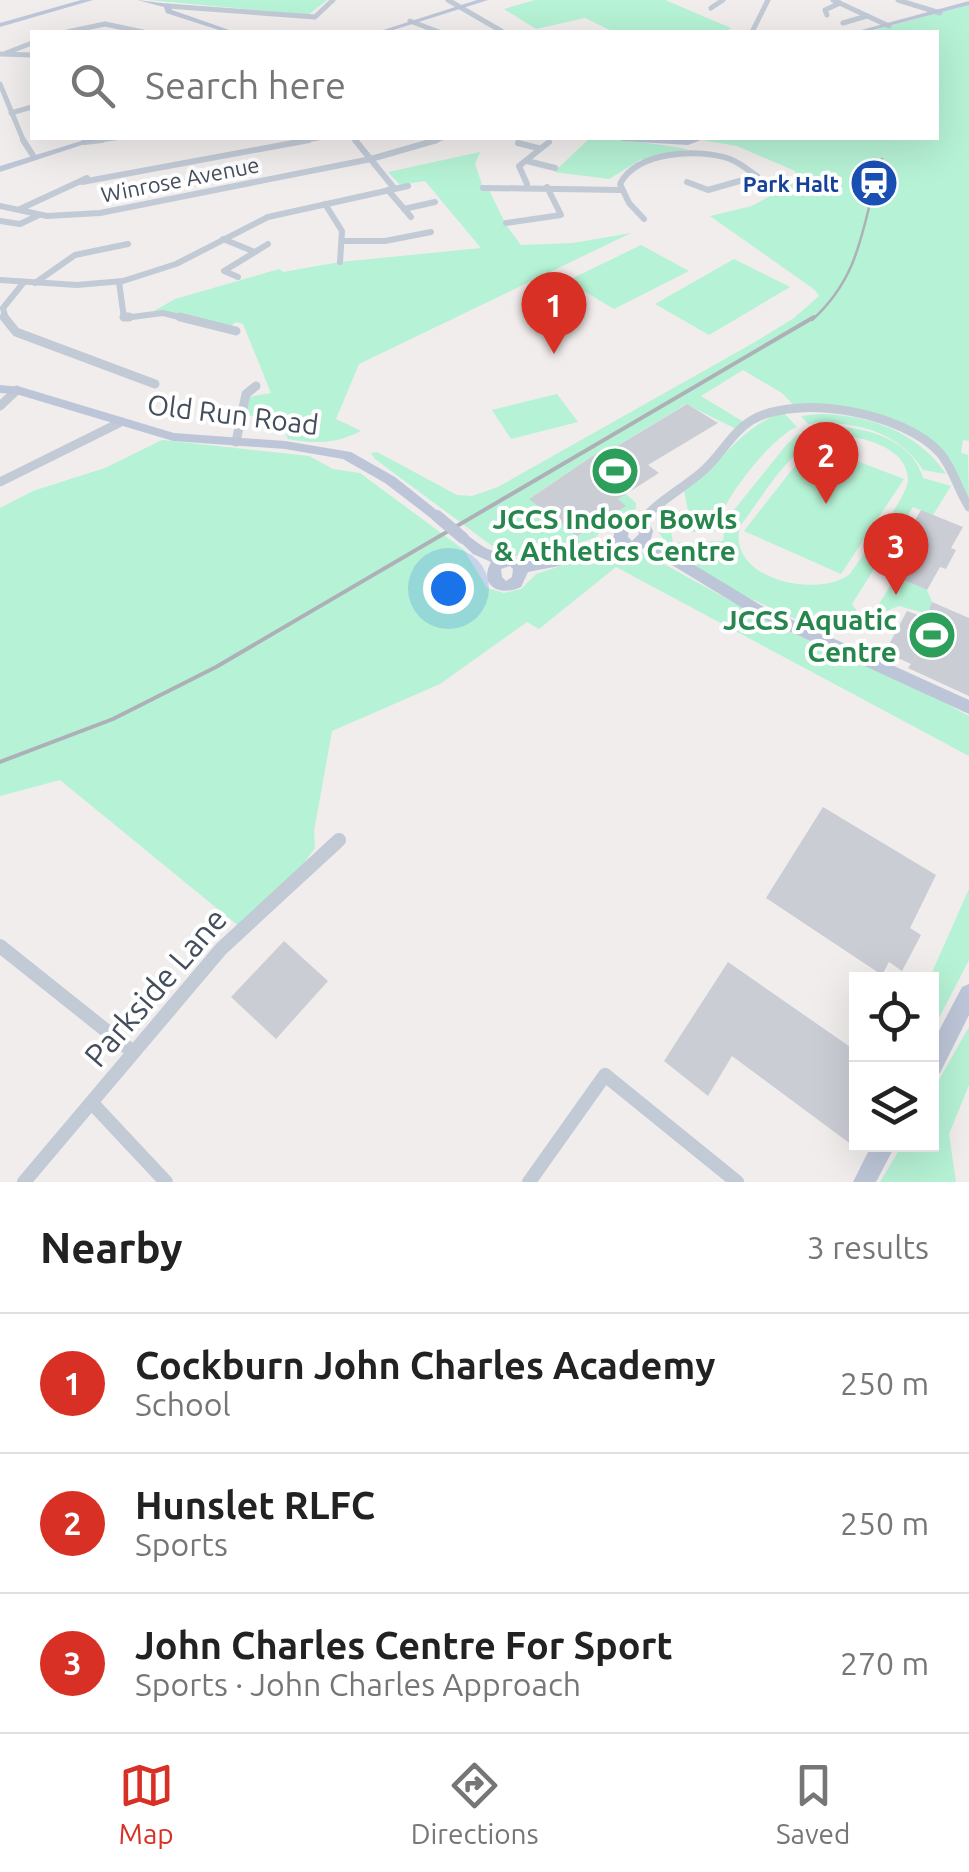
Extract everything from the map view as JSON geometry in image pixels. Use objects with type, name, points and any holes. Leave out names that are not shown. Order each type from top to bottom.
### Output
[{"type":"street","points":[[69,6],[79,0]]},
{"type":"street","points":[[0,25],[90,0]]},
{"type":"street","points":[[142,0],[167,6],[315,17],[333,0]]},
{"type":"street","points":[[370,30],[456,2],[484,0]]},
{"type":"street","points":[[711,8],[723,0]]},
{"type":"street","points":[[753,30],[768,0]]},
{"type":"street","points":[[814,12],[826,14],[840,2],[858,0]]},
{"type":"street","points":[[890,7],[901,1],[940,13]]},
{"type":"street","points":[[868,30],[940,13],[967,1]]},
{"type":"street","points":[[386,30],[456,2]]},
{"type":"street","points":[[456,2],[500,30]]},
{"type":"street","points":[[840,2],[889,26]]},
{"type":"street","points":[[167,6],[170,11],[225,30]]},
{"type":"street","points":[[844,21],[868,16]]},
{"type":"street","points":[[410,21],[434,30]]},
{"type":"street","points":[[78,30],[115,23],[136,30]]},
{"type":"street","points":[[3,53],[30,44]]},
{"type":"street","points":[[3,53],[30,55]]},
{"type":"street","points":[[0,84],[31,155]]},
{"type":"street","points":[[0,111],[30,107]]},
{"type":"street","points":[[0,165],[80,140]]},
{"type":"street","points":[[20,208],[82,182],[306,140]]},
{"type":"street","points":[[356,140],[410,217]]},
{"type":"street","name":"Winrose Avenue","points":[[0,206],[40,215],[100,213],[371,160],[436,140]]},
{"type":"street","points":[[655,140],[695,140]]},
{"type":"street","points":[[527,184],[518,170],[538,148],[550,142]]},
{"type":"street","points":[[688,142],[692,154]]},
{"type":"street","points":[[518,143],[538,148]]},
{"type":"street","points":[[644,219],[625,204],[621,190],[620,177],[633,167],[658,158],[692,154],[732,160],[760,175],[708,190]]},
{"type":"street","points":[[526,161],[554,168]]},
{"type":"street","points":[[688,182],[708,190],[714,199]]},
{"type":"street","points":[[484,188],[527,184],[621,190]]},
{"type":"street","points":[[0,280],[120,282],[169,269],[273,216],[408,186]]},
{"type":"street","points":[[547,187],[560,215]]},
{"type":"street","points":[[404,209],[435,202]]},
{"type":"street","points":[[325,204],[340,224],[340,262]]},
{"type":"street","points":[[506,223],[571,214]]},
{"type":"street","name":"Winrose Avenue","points":[[0,221],[20,224],[40,215]]},
{"type":"street","points":[[342,241],[385,241],[431,233]]},
{"type":"street","points":[[223,239],[255,252]]},
{"type":"street","points":[[128,244],[76,255],[29,283],[3,308],[4,317],[16,332],[155,384]]},
{"type":"street","points":[[238,278],[224,271],[268,244]]},
{"type":"street","points":[[120,282],[124,318],[164,313],[236,331]]},
{"type":"street","points":[[236,442],[246,394],[256,386]]},
{"type":"street","name":"Old Run Road","points":[[0,389],[17,390],[173,437],[346,455],[390,480],[505,567],[559,561],[621,539]]},
{"type":"street","points":[[0,406],[17,390]]},
{"type":"street","points":[[639,524],[666,495],[703,471],[754,418],[795,407],[885,420],[912,432],[946,460],[969,507]]},
{"type":"street","points":[[0,482],[119,423]]},
{"type":"street","points":[[644,541],[648,532],[639,524],[622,524],[617,533],[630,543],[644,541],[758,611],[969,707]]},
{"type":"street","name":"Parkside Lane","points":[[24,1182],[231,938],[338,840]]},
{"type":"street","points":[[0,946],[133,1052]]},
{"type":"street","points":[[934,1062],[969,994]]},
{"type":"street","points":[[529,1182],[605,1075],[738,1182]]},
{"type":"street","points":[[92,1103],[166,1182]]},
{"type":"street","points":[[864,1182],[881,1152]]},
{"type":"green space","points":[[149,0],[327,0],[308,15]]},
{"type":"green space","points":[[535,0],[665,0],[731,28],[610,30],[585,18],[536,29],[504,9]]},
{"type":"green space","points":[[969,5],[969,441],[963,440],[961,453],[968,455],[969,502],[934,447],[885,420],[795,407],[782,393],[743,370],[701,396],[747,424],[740,431],[686,404],[604,454],[600,451],[530,498],[577,536],[625,506],[618,499],[626,494],[636,503],[636,509],[613,518],[596,537],[554,553],[524,557],[503,554],[375,459],[371,453],[377,452],[457,495],[472,496],[498,487],[794,318],[819,296],[815,290],[710,216],[752,206],[793,183],[795,171],[737,146],[702,140],[939,140],[939,30],[874,30]]},
{"type":"green space","points":[[588,140],[688,150],[640,160],[609,179],[554,172]]},
{"type":"green space","points":[[480,152],[475,164],[483,187],[488,188],[521,245],[573,243],[631,233],[359,364],[336,419],[361,431],[334,441],[298,441],[288,439],[278,414],[246,416],[249,397],[271,393],[243,324],[236,322],[231,326],[154,311],[175,299],[279,269],[283,272],[340,262],[481,248],[425,181],[400,185],[388,172]]},
{"type":"green space","points":[[641,245],[689,271],[614,309],[567,281]]},
{"type":"green space","points":[[734,259],[790,287],[709,335],[655,304]]},
{"type":"green space","points":[[557,394],[578,422],[511,439],[492,410]]},
{"type":"green space","points":[[783,412],[797,427],[774,443],[748,472],[726,505],[716,531],[692,532],[684,490],[753,428]]},
{"type":"green space","points":[[801,416],[856,418],[890,428],[921,447],[946,474],[923,470],[901,446],[873,430],[841,424],[808,424]]},
{"type":"green space","points":[[819,427],[834,427],[881,436],[907,452],[923,478],[951,486],[933,515],[913,507],[852,604],[859,614],[821,618],[820,623],[836,632],[827,633],[716,580],[664,540],[657,522],[667,505],[673,543],[723,541],[726,520],[797,435]],"holes":[[[846,436],[882,446],[901,460],[908,481],[892,513],[850,574],[836,581],[797,584],[760,572],[739,545],[740,526],[793,457],[821,438]]]},
{"type":"green space","points":[[162,440],[309,456],[333,469],[360,473],[464,550],[487,588],[504,593],[521,589],[536,574],[609,550],[644,553],[776,626],[912,685],[969,716],[969,756],[616,567],[539,629],[527,622],[440,684],[332,731],[314,831],[315,848],[286,887],[241,928],[60,780],[0,796],[0,508],[33,491],[105,468]]},
{"type":"green space","points":[[812,444],[904,479],[841,574],[744,531]]},
{"type":"green space","points":[[896,577],[927,590],[932,602],[928,614],[899,606],[886,611],[877,607]]},
{"type":"green space","points":[[969,889],[969,960],[939,1018],[939,972],[932,972]]},
{"type":"green space","points":[[969,1027],[969,1085],[949,1134],[956,1182],[880,1182],[898,1152],[939,1152],[939,1080]]},
{"type":"building","name":"JCCS Indoor Bowls & Athletics Centre","points":[[687,404],[718,423],[648,465],[659,473],[618,499],[626,506],[577,536],[529,499],[600,451],[604,454]]},
{"type":"building","points":[[921,510],[963,527],[951,548],[956,550],[946,569],[940,567],[927,590],[885,572]]},
{"type":"building","name":"JCCS Aquatic Centre","points":[[932,602],[969,618],[969,696],[908,668],[911,664],[885,652],[907,611],[926,618]]},
{"type":"building","points":[[823,807],[936,875],[910,928],[921,935],[902,971],[889,962],[884,972],[877,972],[766,898]]},
{"type":"building","points":[[284,941],[328,981],[276,1039],[231,997]]},
{"type":"building","points":[[728,962],[849,1046],[849,1143],[732,1056],[708,1096],[664,1061]]},
{"type":"railway","points":[[812,320],[829,302],[852,265],[882,159]]},
{"type":"railway","points":[[0,762],[113,719],[216,667],[814,317]]},
{"type":"place","name":"Park Halt","points":[[874,183]]},
{"type":"place","name":"Cockburn John Charles Academy","points":[[554,354]]},
{"type":"place","name":"JCCS Indoor Bowls & Athletics Centre","points":[[615,471]]},
{"type":"place","name":"Hunslet RLFC","points":[[826,504]]},
{"type":"place","name":"John Charles Centre For Sport","points":[[896,595]]},
{"type":"place","name":"JCCS Aquatic Centre","points":[[932,635]]}]
